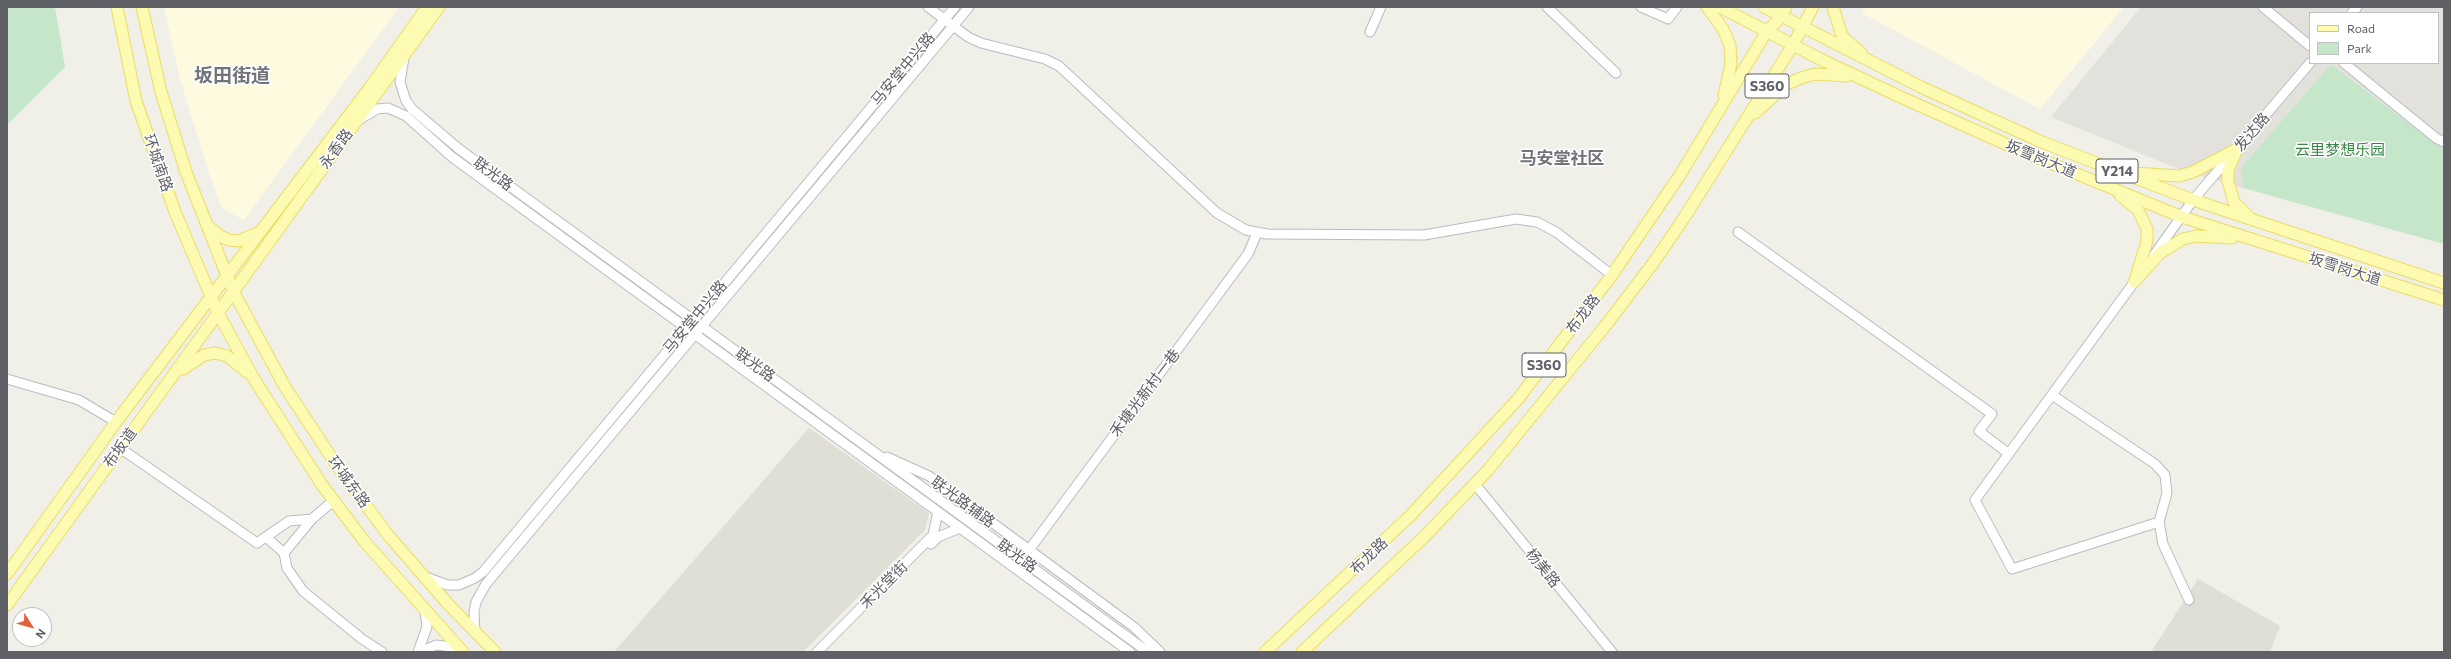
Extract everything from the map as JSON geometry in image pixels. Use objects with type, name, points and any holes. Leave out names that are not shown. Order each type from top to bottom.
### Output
[{"type":"main road","name":"环城南路","points":[[117,7],[136,101],[175,212],[218,313]]},
{"type":"main road","name":"环城南路","points":[[142,7],[161,92],[186,172],[233,291]]},
{"type":"main road","name":"永香路","points":[[227,276],[262,231],[427,7]]},
{"type":"main road","name":"永香路","points":[[233,291],[438,7]]},
{"type":"main road","points":[[1707,7],[1724,29],[1730,45],[1731,64],[1727,85],[1716,115]]},
{"type":"main road","name":"坂雪岗大道","points":[[1720,7],[1858,77],[2026,153],[2182,217],[2444,300]]},
{"type":"main road","name":"坂雪岗大道","points":[[1764,7],[1784,12],[1803,28],[1883,68],[2044,143],[2194,200],[2444,283]]},
{"type":"main road","name":"布龙路","points":[[1302,652],[1353,606],[1475,484],[1552,393],[1654,262],[1793,45],[1813,7]]},
{"type":"main road","points":[[1833,7],[1842,36],[1855,48],[1883,68]]},
{"type":"main road","name":"布龙路","points":[[1266,652],[1355,570],[1461,463],[1518,399],[1612,275],[1680,175],[1767,31],[1784,12]]},
{"type":"main road","points":[[1742,126],[1787,84],[1801,78],[1822,74],[1858,77]]},
{"type":"main road","points":[[2119,172],[2164,177],[2179,176],[2193,172],[2237,149]]},
{"type":"main road","points":[[2237,149],[2228,170],[2230,192],[2241,211],[2260,222]]},
{"type":"main road","points":[[2111,188],[2138,210],[2145,222],[2147,241],[2134,282]]},
{"type":"main road","points":[[205,222],[214,231],[229,240],[239,241],[262,231]]},
{"type":"main road","points":[[2134,282],[2160,253],[2183,238],[2196,236],[2251,239]]},
{"type":"main road","name":"布坂道","points":[[7,574],[116,422],[227,276]]},
{"type":"main road","name":"布坂道","points":[[7,605],[233,291]]},
{"type":"main road","name":"环城东路","points":[[233,291],[285,387],[339,469],[388,535],[475,633],[495,652]]},
{"type":"main road","name":"环城东路","points":[[218,313],[254,379],[294,443],[333,501],[364,541],[461,650]]},
{"type":"main road","points":[[171,378],[194,360],[204,355],[215,354],[227,356],[254,379]]},
{"type":"street","points":[[928,7],[953,26],[981,43],[1045,59],[1059,66],[1217,213],[1231,223],[1257,233],[1424,235],[1516,219],[1537,222],[1556,232],[1612,275]]},
{"type":"street","name":"马安堂中兴路","points":[[418,570],[427,578],[447,585],[467,582],[483,572],[955,7]]},
{"type":"street","name":"马安堂中兴路","points":[[475,633],[474,612],[476,602],[486,584],[969,7]]},
{"type":"street","points":[[1370,32],[1381,7]]},
{"type":"street","points":[[1548,7],[1616,73]]},
{"type":"street","points":[[1641,7],[1668,20],[1677,7]]},
{"type":"street","points":[[2263,7],[2309,45]]},
{"type":"street","name":"联光路","points":[[404,55],[400,82],[402,92],[412,109],[459,149],[1148,652]]},
{"type":"street","name":"发达路","points":[[2159,522],[2012,569],[1975,500],[2194,200],[2309,64]]},
{"type":"street","points":[[2345,64],[2436,138],[2444,142]]},
{"type":"street","name":"联光路","points":[[357,121],[377,109],[388,108],[402,114],[452,157],[1130,652]]},
{"type":"street","points":[[1738,232],[1992,414],[1979,432],[2009,454]]},
{"type":"street","name":"禾塘光新村一巷","points":[[1029,550],[1248,254],[1257,233]]},
{"type":"street","points":[[7,380],[79,400],[116,422]]},
{"type":"street","points":[[2052,395],[2155,464],[2164,475],[2167,493],[2159,522],[2163,544],[2189,600]]},
{"type":"street","points":[[120,448],[257,543],[289,522],[312,519]]},
{"type":"street","name":"联光路辅路","points":[[872,451],[929,476],[1134,627],[1160,652]]},
{"type":"street","name":"杨美路","points":[[1475,484],[1612,652]]},
{"type":"street","points":[[284,553],[312,519],[333,501]]},
{"type":"street","name":"禾光堂街","points":[[817,652],[934,535],[938,512]]},
{"type":"street","points":[[824,652],[938,537],[960,528]]},
{"type":"street","points":[[266,537],[284,553],[287,568],[303,591],[362,639],[382,652]]},
{"type":"street","points":[[419,652],[427,627],[426,611]]},
{"type":"street","points":[[419,652],[436,645],[461,650]]},
{"type":"shaded area","points":[[164,7],[399,7],[244,220],[222,208],[210,176],[180,79]]},
{"type":"shaded area","points":[[1865,7],[2124,7],[2040,109],[1862,13]]},
{"type":"shaded area","points":[[2141,7],[2444,7],[2444,150],[2331,64],[2242,168],[2243,188],[2186,172],[2051,117]]},
{"type":"shaded area","points":[[809,428],[929,513],[925,530],[803,652],[614,652]]},
{"type":"shaded area","points":[[2198,579],[2280,626],[2270,652],[2151,652]]},
{"type":"green space","points":[[7,7],[55,7],[65,67],[7,125]]},
{"type":"green space","name":"云里梦想乐园","points":[[2331,64],[2444,150],[2444,244],[2243,188],[2241,168]]},
{"type":"district","name":"坂田街道","points":[[232,76]]},
{"type":"district","name":"马安堂社区","points":[[1562,158]]}]
